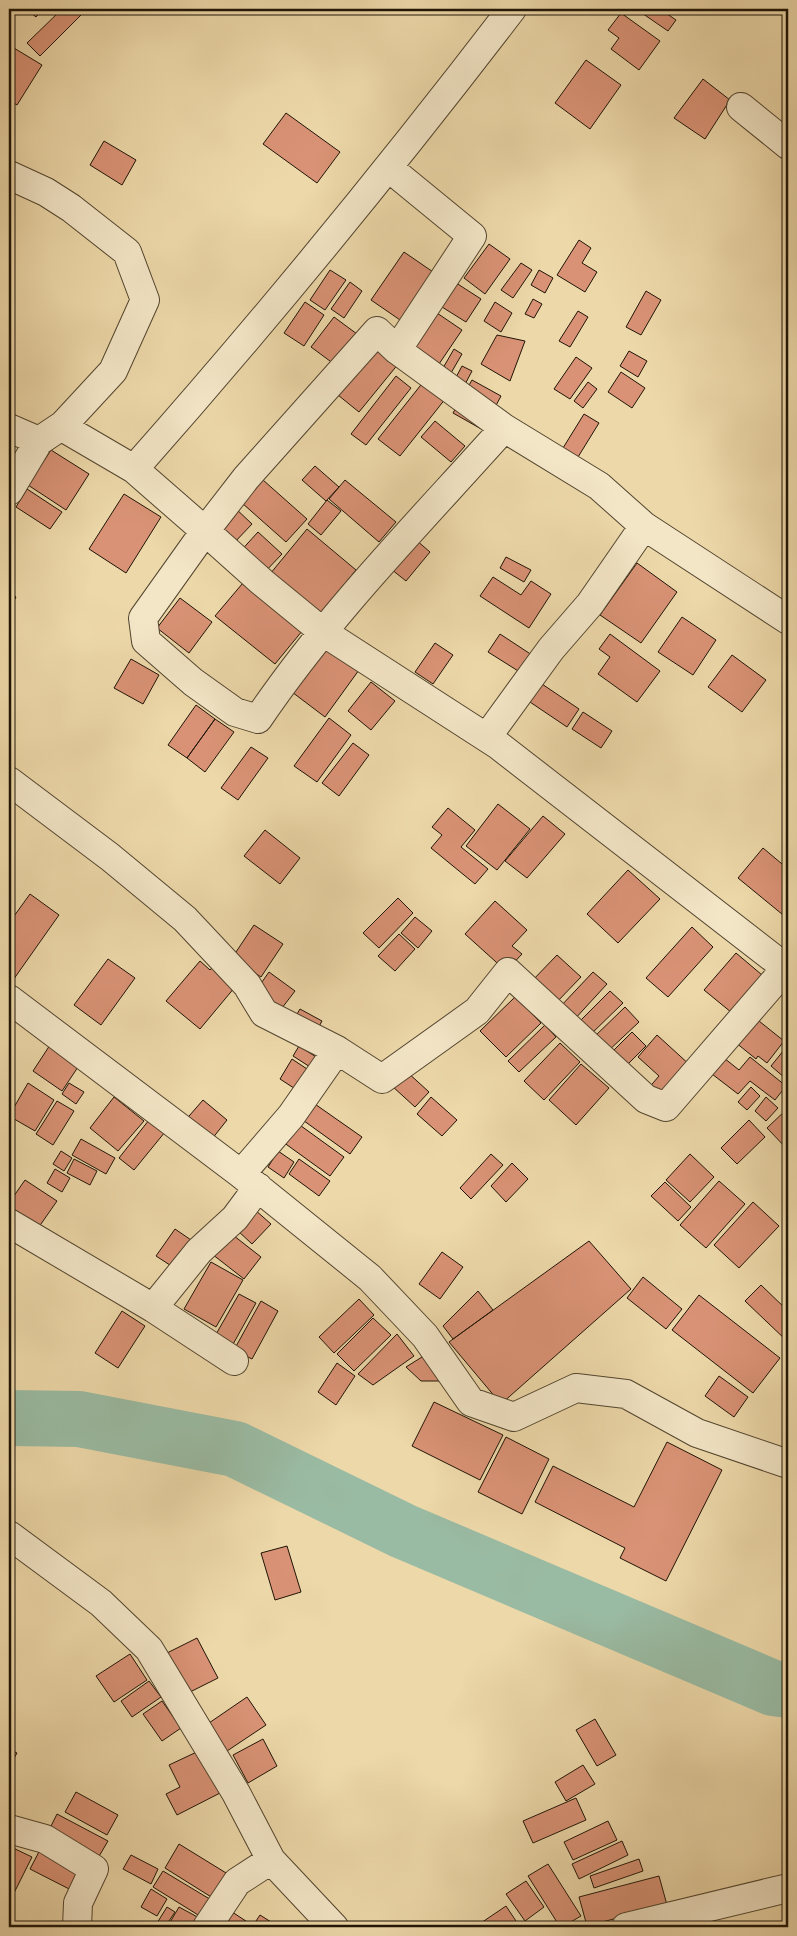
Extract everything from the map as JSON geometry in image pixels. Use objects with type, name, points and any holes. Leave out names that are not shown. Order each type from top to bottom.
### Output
[{"type":"street","points":[[134,469],[229,362],[389,168],[512,9]]},
{"type":"street","points":[[741,107],[788,145]]},
{"type":"street","points":[[389,168],[472,236],[397,350]]},
{"type":"street","points":[[9,174],[46,192],[71,208],[127,252],[145,300],[113,371],[63,425],[39,441],[9,491]]},
{"type":"street","points":[[504,428],[323,632],[287,675],[258,719],[235,712],[193,682],[146,641],[143,618],[205,531],[246,478],[377,331],[397,350],[504,428],[599,486],[644,526],[788,620]]},
{"type":"street","points":[[9,781],[110,857],[185,919],[248,986],[264,1013],[337,1050],[382,1079],[477,1011],[508,972],[646,1098],[666,1107],[787,968],[486,737],[323,632],[262,582],[134,469],[69,431],[63,425]]},
{"type":"street","points":[[9,428],[39,441]]},
{"type":"street","points":[[486,737],[551,649],[590,604],[644,526]]},
{"type":"street","points":[[9,999],[250,1181],[370,1278],[425,1336],[471,1402],[514,1417],[576,1388],[626,1394],[697,1433],[788,1464]]},
{"type":"street","points":[[153,1308],[199,1251],[235,1218],[250,1181],[290,1116],[337,1050]]},
{"type":"street","points":[[9,1223],[153,1308],[234,1361]]},
{"type":"street","points":[[9,1535],[101,1603],[149,1649],[236,1793],[271,1860],[334,1927]]},
{"type":"street","points":[[9,1829],[45,1839],[94,1869],[78,1903],[77,1927]]},
{"type":"street","points":[[208,1927],[237,1882],[271,1860]]},
{"type":"street","points":[[626,1927],[788,1888]]},
{"type":"building","points":[[26,9],[43,9],[36,17]]},
{"type":"building","points":[[62,9],[76,9],[81,15],[40,56],[27,43]]},
{"type":"building","points":[[636,9],[660,9],[676,20],[668,31]]},
{"type":"building","points":[[621,13],[660,41],[639,70],[611,49],[619,38],[608,30]]},
{"type":"building","points":[[9,45],[42,65],[17,105],[9,100]]},
{"type":"building","points":[[586,60],[621,85],[590,129],[555,103]]},
{"type":"building","points":[[703,79],[730,100],[705,139],[674,118]]},
{"type":"building","points":[[286,113],[340,152],[317,183],[263,144]]},
{"type":"building","points":[[104,141],[136,160],[122,185],[90,165]]},
{"type":"building","points":[[579,240],[591,248],[582,263],[597,272],[585,292],[557,275]]},
{"type":"building","points":[[489,244],[510,259],[485,294],[464,278]]},
{"type":"building","points":[[404,252],[436,274],[403,322],[371,300]]},
{"type":"building","points":[[521,263],[532,270],[513,298],[501,290]]},
{"type":"building","points":[[330,270],[346,280],[325,310],[310,300]]},
{"type":"building","points":[[539,270],[553,278],[545,293],[531,285]]},
{"type":"building","points":[[450,279],[481,299],[466,322],[434,302]]},
{"type":"building","points":[[350,282],[362,291],[344,318],[331,309]]},
{"type":"building","points":[[646,291],[661,300],[641,335],[626,327]]},
{"type":"building","points":[[533,299],[542,304],[534,318],[525,314]]},
{"type":"building","points":[[305,302],[324,315],[304,346],[284,333]]},
{"type":"building","points":[[495,302],[512,313],[501,332],[484,321]]},
{"type":"building","points":[[578,311],[588,317],[570,347],[559,341]]},
{"type":"building","points":[[437,313],[462,330],[439,364],[413,347]]},
{"type":"building","points":[[334,317],[357,334],[334,364],[311,347]]},
{"type":"building","points":[[382,331],[408,352],[359,412],[333,391]]},
{"type":"building","points":[[497,335],[525,341],[510,381],[481,364]]},
{"type":"building","points":[[454,349],[462,354],[451,373],[443,368]]},
{"type":"building","points":[[629,351],[647,361],[638,377],[620,366]]},
{"type":"building","points":[[576,357],[592,368],[570,399],[554,389]]},
{"type":"building","points":[[462,366],[472,371],[462,390],[452,385]]},
{"type":"building","points":[[621,372],[645,388],[632,408],[608,392]]},
{"type":"building","points":[[396,376],[411,388],[366,445],[351,434]]},
{"type":"building","points":[[472,380],[501,396],[483,430],[453,413]]},
{"type":"building","points":[[424,381],[446,398],[400,456],[378,439]]},
{"type":"building","points":[[588,382],[597,389],[583,408],[574,401]]},
{"type":"building","points":[[584,414],[599,423],[578,457],[563,448]]},
{"type":"building","points":[[435,421],[465,446],[451,462],[421,437]]},
{"type":"building","points":[[51,450],[89,474],[66,510],[28,485]]},
{"type":"building","points":[[315,466],[339,487],[326,501],[302,480]]},
{"type":"building","points":[[263,480],[307,519],[286,542],[242,503]]},
{"type":"building","points":[[345,480],[396,522],[379,542],[329,499]]},
{"type":"building","points":[[27,489],[62,512],[50,529],[16,507]]},
{"type":"building","points":[[124,494],[161,517],[126,573],[89,549]]},
{"type":"building","points":[[327,500],[341,511],[321,535],[308,524]]},
{"type":"building","points":[[233,506],[252,524],[233,544],[214,526]]},
{"type":"building","points":[[307,529],[356,570],[319,615],[270,574]]},
{"type":"building","points":[[258,532],[282,554],[261,576],[237,555]]},
{"type":"building","points":[[416,540],[430,552],[406,581],[391,569]]},
{"type":"building","points":[[506,557],[531,570],[524,582],[500,568]]},
{"type":"building","points":[[637,563],[677,592],[641,643],[600,615]]},
{"type":"building","points":[[248,577],[307,625],[275,664],[215,616]]},
{"type":"building","points":[[493,577],[521,595],[531,581],[551,594],[529,628],[480,596]]},
{"type":"building","points":[[9,593],[16,597],[9,610]]},
{"type":"building","points":[[180,598],[212,622],[189,653],[157,628]]},
{"type":"building","points":[[682,617],[716,640],[693,675],[658,652]]},
{"type":"building","points":[[500,634],[535,657],[523,674],[488,652]]},
{"type":"building","points":[[610,634],[660,671],[637,702],[598,674],[610,657],[599,649]]},
{"type":"building","points":[[322,643],[359,670],[325,717],[288,689]]},
{"type":"building","points":[[435,643],[453,655],[433,684],[415,672]]},
{"type":"building","points":[[732,655],[766,680],[742,712],[708,687]]},
{"type":"building","points":[[131,659],[159,675],[143,704],[114,688]]},
{"type":"building","points":[[371,682],[395,701],[371,730],[348,711]]},
{"type":"building","points":[[539,682],[579,709],[567,727],[527,700]]},
{"type":"building","points":[[196,705],[215,719],[187,758],[168,745]]},
{"type":"building","points":[[583,712],[612,731],[601,748],[572,729]]},
{"type":"building","points":[[329,718],[351,735],[317,782],[294,766]]},
{"type":"building","points":[[215,719],[234,732],[205,772],[187,758]]},
{"type":"building","points":[[353,743],[369,755],[339,796],[322,783]]},
{"type":"building","points":[[251,747],[268,758],[238,800],[221,788]]},
{"type":"building","points":[[498,804],[530,829],[497,870],[466,846]]},
{"type":"building","points":[[448,808],[475,830],[461,847],[488,869],[475,884],[431,848],[442,835],[432,827]]},
{"type":"building","points":[[543,816],[565,834],[527,878],[505,861]]},
{"type":"building","points":[[265,830],[300,858],[280,884],[244,856]]},
{"type":"building","points":[[763,848],[788,869],[788,919],[738,878]]},
{"type":"building","points":[[628,870],[660,899],[618,943],[587,914]]},
{"type":"building","points":[[30,894],[59,915],[11,983],[9,981],[9,923]]},
{"type":"building","points":[[398,898],[413,913],[379,948],[363,933]]},
{"type":"building","points":[[495,901],[527,930],[512,946],[522,954],[506,971],[465,934]]},
{"type":"building","points":[[415,917],[432,931],[418,948],[401,933]]},
{"type":"building","points":[[254,925],[283,944],[261,977],[232,958]]},
{"type":"building","points":[[692,927],[713,947],[668,997],[646,978]]},
{"type":"building","points":[[399,934],[415,949],[395,971],[378,956]]},
{"type":"building","points":[[736,953],[768,980],[737,1017],[704,990]]},
{"type":"building","points":[[557,955],[581,977],[554,1005],[530,983]]},
{"type":"building","points":[[108,959],[135,978],[101,1025],[74,1005]]},
{"type":"building","points":[[200,961],[210,970],[217,962],[240,981],[200,1029],[166,1001]]},
{"type":"building","points":[[269,972],[295,991],[282,1008],[257,989]]},
{"type":"building","points":[[593,972],[607,984],[573,1021],[559,1008]]},
{"type":"building","points":[[610,991],[623,1003],[589,1036],[577,1024]]},
{"type":"building","points":[[515,997],[541,1023],[506,1057],[480,1031]]},
{"type":"building","points":[[625,1007],[639,1022],[606,1053],[592,1039]]},
{"type":"building","points":[[300,1009],[322,1021],[316,1032],[294,1019]]},
{"type":"building","points":[[754,1017],[784,1041],[767,1063],[758,1056],[756,1059],[735,1042]]},
{"type":"building","points":[[545,1025],[556,1037],[519,1072],[508,1061]]},
{"type":"building","points":[[632,1032],[646,1046],[623,1069],[609,1055]]},
{"type":"building","points":[[657,1035],[691,1066],[659,1101],[647,1090],[659,1076],[638,1057]]},
{"type":"building","points":[[560,1043],[580,1062],[544,1100],[524,1081]]},
{"type":"building","points":[[50,1045],[80,1064],[62,1091],[33,1071]]},
{"type":"building","points":[[788,1045],[788,1074],[785,1078],[771,1066]]},
{"type":"building","points":[[299,1046],[324,1062],[318,1072],[293,1056]]},
{"type":"building","points":[[750,1057],[786,1086],[775,1100],[750,1081],[738,1094],[712,1074],[724,1058],[739,1070]]},
{"type":"building","points":[[292,1059],[316,1075],[303,1094],[280,1079]]},
{"type":"building","points":[[581,1064],[609,1088],[576,1125],[549,1100]]},
{"type":"building","points":[[406,1071],[429,1092],[415,1107],[392,1086]]},
{"type":"building","points":[[28,1083],[54,1100],[35,1131],[9,1116]]},
{"type":"building","points":[[69,1083],[84,1092],[76,1104],[62,1094]]},
{"type":"building","points":[[751,1087],[760,1096],[747,1110],[738,1102]]},
{"type":"building","points":[[114,1097],[144,1121],[118,1151],[90,1128]]},
{"type":"building","points":[[431,1097],[457,1120],[442,1136],[417,1114]]},
{"type":"building","points":[[766,1097],[778,1108],[766,1121],[755,1111]]},
{"type":"building","points":[[203,1100],[227,1120],[208,1144],[183,1123]]},
{"type":"building","points":[[57,1101],[74,1111],[53,1145],[36,1134]]},
{"type":"building","points":[[312,1102],[362,1137],[350,1154],[300,1118]]},
{"type":"building","points":[[788,1108],[788,1150],[767,1128]]},
{"type":"building","points":[[149,1120],[165,1132],[134,1170],[119,1158]]},
{"type":"building","points":[[749,1120],[765,1137],[737,1164],[721,1148]]},
{"type":"building","points":[[297,1123],[344,1157],[330,1176],[283,1142]]},
{"type":"building","points":[[81,1139],[115,1158],[106,1174],[72,1155]]},
{"type":"building","points":[[61,1151],[72,1158],[64,1171],[53,1164]]},
{"type":"building","points":[[278,1151],[294,1162],[284,1178],[268,1167]]},
{"type":"building","points":[[491,1154],[503,1165],[471,1199],[460,1188]]},
{"type":"building","points":[[690,1154],[714,1177],[690,1202],[666,1180]]},
{"type":"building","points":[[74,1159],[97,1171],[90,1185],[67,1173]]},
{"type":"building","points":[[299,1159],[330,1181],[319,1196],[289,1174]]},
{"type":"building","points":[[512,1163],[528,1179],[506,1202],[491,1186]]},
{"type":"building","points":[[55,1169],[70,1178],[62,1192],[47,1183]]},
{"type":"building","points":[[25,1180],[57,1201],[34,1234],[9,1216],[9,1203]]},
{"type":"building","points":[[719,1181],[745,1204],[706,1248],[680,1225]]},
{"type":"building","points":[[665,1182],[691,1207],[678,1221],[651,1196]]},
{"type":"building","points":[[753,1202],[779,1226],[739,1268],[714,1245]]},
{"type":"building","points":[[254,1209],[271,1224],[252,1244],[236,1229]]},
{"type":"building","points":[[175,1229],[194,1242],[176,1269],[156,1256]]},
{"type":"building","points":[[229,1232],[261,1257],[244,1279],[212,1254]]},
{"type":"building","points":[[589,1241],[631,1289],[501,1404],[449,1342]]},
{"type":"building","points":[[442,1252],[463,1267],[440,1299],[419,1284]]},
{"type":"building","points":[[211,1262],[243,1280],[216,1327],[184,1309]]},
{"type":"building","points":[[643,1277],[682,1309],[666,1329],[627,1298]]},
{"type":"building","points":[[761,1285],[788,1311],[788,1342],[745,1301]]},
{"type":"building","points":[[478,1291],[493,1310],[453,1339],[443,1326]]},
{"type":"building","points":[[239,1294],[256,1303],[232,1346],[215,1336]]},
{"type":"building","points":[[699,1295],[780,1358],[753,1393],[672,1330]]},
{"type":"building","points":[[359,1299],[374,1315],[334,1353],[319,1337]]},
{"type":"building","points":[[261,1301],[278,1311],[252,1359],[234,1350]]},
{"type":"building","points":[[122,1311],[145,1326],[118,1368],[95,1353]]},
{"type":"building","points":[[373,1318],[391,1335],[354,1371],[337,1354]]},
{"type":"building","points":[[397,1334],[414,1356],[373,1385],[358,1374]]},
{"type":"building","points":[[430,1352],[449,1381],[421,1381],[406,1367]]},
{"type":"building","points":[[337,1363],[355,1376],[336,1405],[318,1392]]},
{"type":"building","points":[[719,1376],[748,1397],[734,1417],[705,1396]]},
{"type":"building","points":[[434,1402],[503,1435],[480,1480],[412,1446]]},
{"type":"building","points":[[506,1437],[549,1459],[522,1514],[478,1492]]},
{"type":"building","points":[[667,1442],[722,1470],[666,1581],[620,1558],[625,1548],[535,1502],[553,1466],[634,1507]]},
{"type":"building","points":[[287,1546],[301,1592],[275,1600],[261,1553]]},
{"type":"building","points":[[197,1638],[218,1678],[188,1693],[167,1653]]},
{"type":"building","points":[[130,1654],[147,1680],[114,1702],[96,1676]]},
{"type":"building","points":[[149,1681],[161,1697],[132,1717],[121,1701]]},
{"type":"building","points":[[247,1697],[266,1725],[227,1751],[209,1723]]},
{"type":"building","points":[[162,1701],[181,1728],[162,1741],[143,1714]]},
{"type":"building","points":[[595,1719],[616,1755],[597,1766],[576,1730]]},
{"type":"building","points":[[263,1739],[277,1766],[248,1783],[233,1755]]},
{"type":"building","points":[[9,1749],[17,1753],[9,1767]]},
{"type":"building","points":[[201,1750],[222,1792],[177,1815],[166,1794],[180,1787],[169,1765]]},
{"type":"building","points":[[583,1765],[595,1784],[566,1801],[555,1782]]},
{"type":"building","points":[[76,1792],[118,1815],[107,1835],[65,1812]]},
{"type":"building","points":[[576,1798],[586,1820],[533,1843],[523,1821]]},
{"type":"building","points":[[57,1814],[108,1841],[98,1858],[48,1832]]},
{"type":"building","points":[[608,1821],[617,1840],[573,1860],[564,1842]]},
{"type":"building","points":[[622,1841],[628,1855],[579,1879],[572,1864]]},
{"type":"building","points":[[179,1844],[231,1876],[216,1900],[165,1868]]},
{"type":"building","points":[[9,1846],[32,1857],[9,1903]]},
{"type":"building","points":[[42,1846],[86,1869],[75,1892],[30,1869]]},
{"type":"building","points":[[131,1855],[158,1869],[151,1884],[123,1869]]},
{"type":"building","points":[[639,1859],[643,1871],[594,1888],[590,1876]]},
{"type":"building","points":[[548,1864],[581,1916],[562,1927],[560,1927],[528,1876]]},
{"type":"building","points":[[163,1871],[213,1901],[203,1918],[153,1887]]},
{"type":"building","points":[[659,1876],[667,1905],[587,1926],[579,1897]]},
{"type":"building","points":[[526,1881],[544,1907],[525,1921],[506,1894]]},
{"type":"building","points":[[151,1889],[167,1899],[157,1916],[141,1907]]},
{"type":"building","points":[[506,1906],[520,1927],[475,1927]]},
{"type":"building","points":[[167,1907],[175,1912],[165,1927],[157,1923]]},
{"type":"building","points":[[179,1907],[203,1920],[199,1927],[174,1927],[169,1924]]},
{"type":"building","points":[[226,1908],[252,1925],[250,1927],[219,1927]]},
{"type":"building","points":[[260,1915],[279,1927],[252,1927]]},
{"type":"building","points":[[772,1923],[775,1927],[764,1927]]},
{"type":"waterway","points":[[9,1418],[79,1419],[235,1449],[403,1531],[773,1688],[788,1690]]}]
